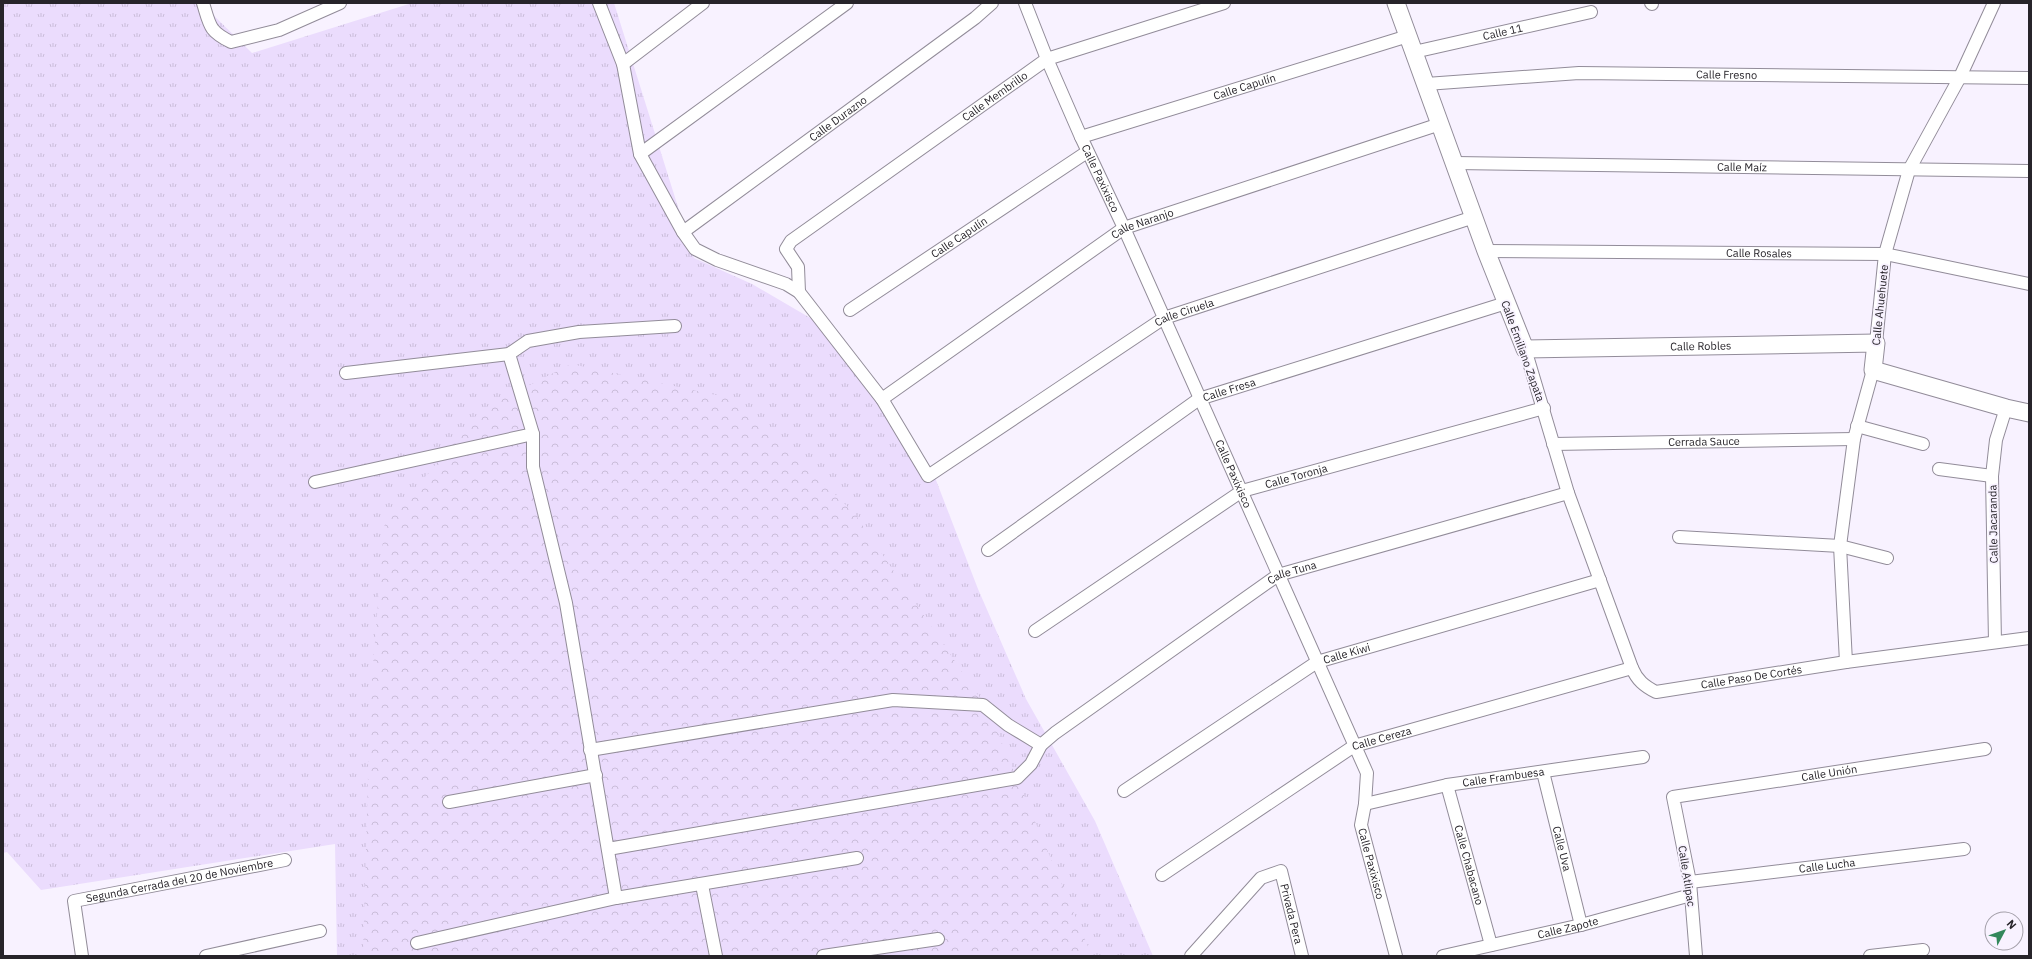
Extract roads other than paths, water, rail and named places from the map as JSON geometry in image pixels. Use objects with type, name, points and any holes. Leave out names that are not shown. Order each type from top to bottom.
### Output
[{"type":"main road","name":"Calle Emiliano Zapata","points":[[1396,3],[1486,251],[1525,349]]},
{"type":"main road","name":"Calle Robles","points":[[1525,349],[1876,343]]},
{"type":"main road","name":"Calle Ahuehuete","points":[[1873,370],[1876,343]]},
{"type":"main road","points":[[1873,370],[2006,408],[2029,412]]},
{"type":"street","points":[[204,3],[209,23],[216,34],[231,42],[250,39],[279,30],[340,3]]},
{"type":"street","points":[[599,3],[623,64],[640,154],[683,232],[695,249],[718,260],[786,284],[799,292],[882,399]]},
{"type":"street","points":[[623,64],[703,3]]},
{"type":"street","points":[[640,154],[847,3]]},
{"type":"street","name":"Calle Durazno","points":[[683,232],[975,18],[992,3]]},
{"type":"street","name":"Calle Paxixisco","points":[[1025,3],[1047,60],[1087,152],[1124,228],[1354,746],[1367,772],[1366,804],[1361,825],[1396,956]]},
{"type":"street","name":"Calle Membrillo","points":[[799,292],[798,267],[786,249],[791,241],[1047,60],[1224,3]]},
{"type":"street","points":[[1960,77],[1994,3]]},
{"type":"street","name":"Calle 11","points":[[1411,44],[1591,12]]},
{"type":"street","name":"Calle Capulín","points":[[1081,137],[1411,44]]},
{"type":"street","name":"Calle Fresno","points":[[1426,84],[1580,73],[2029,78]]},
{"type":"street","name":"Calle Ahuehuete","points":[[1876,343],[1886,254],[1909,170],[1960,77]]},
{"type":"street","name":"Calle Naranjo","points":[[882,399],[1124,228],[1440,124]]},
{"type":"street","name":"Calle Capulín","points":[[850,310],[1087,152]]},
{"type":"street","name":"Calle Maíz","points":[[1455,163],[2029,171]]},
{"type":"street","name":"Calle Ciruela","points":[[882,399],[928,476],[1164,318],[1474,217]]},
{"type":"street","name":"Calle Rosales","points":[[1486,251],[1886,254],[2029,284]]},
{"type":"street","name":"Calle Fresa","points":[[988,550],[1200,399],[1506,303]]},
{"type":"street","points":[[346,373],[509,354],[528,341],[579,332],[675,326]]},
{"type":"street","name":"Calle Emiliano Zapata","points":[[1525,349],[1544,408],[1568,493],[1632,668],[1636,678],[1644,686],[1656,692]]},
{"type":"street","points":[[509,354],[533,434],[533,467],[566,603],[616,898]]},
{"type":"street","name":"Calle Ahuehuete","points":[[1846,662],[1840,546],[1854,439],[1873,370]]},
{"type":"street","name":"Calle Toronja","points":[[1035,631],[1242,492],[1544,408]]},
{"type":"street","name":"Calle Jacaranda","points":[[1995,642],[1992,476],[1996,440],[2006,408]]},
{"type":"street","points":[[1857,426],[1923,444]]},
{"type":"street","points":[[315,482],[533,434]]},
{"type":"street","name":"Cerrada Sauce","points":[[1553,444],[1854,439]]},
{"type":"street","points":[[1939,469],[1992,476]]},
{"type":"street","name":"Calle Tuna","points":[[1041,744],[1278,575],[1568,493]]},
{"type":"street","points":[[1679,537],[1840,546],[1887,558]]},
{"type":"street","name":"Calle Kiwi","points":[[1124,791],[1317,662],[1600,580]]},
{"type":"street","name":"Calle Paso De Cortés","points":[[1656,692],[1846,662],[2029,638]]},
{"type":"street","name":"Calle Cereza","points":[[1162,875],[1354,746],[1632,668]]},
{"type":"street","points":[[590,750],[893,700],[983,706],[1008,725],[1041,744],[1031,764],[1017,778],[608,849]]},
{"type":"street","name":"Calle Unión","points":[[1673,797],[1985,750]]},
{"type":"street","name":"Calle Frambuesa","points":[[1366,804],[1446,785],[1643,757]]},
{"type":"street","name":"Calle Uva","points":[[1543,772],[1581,925]]},
{"type":"street","points":[[448,802],[596,775]]},
{"type":"street","name":"Calle Chabacano","points":[[1446,785],[1491,945]]},
{"type":"street","name":"Calle Atlipac","points":[[1673,797],[1690,882],[1696,956]]},
{"type":"street","name":"Calle Lucha","points":[[1690,882],[1964,849]]},
{"type":"street","points":[[417,943],[616,898],[857,858]]},
{"type":"street","name":"Segunda Cerrada del 20 de Noviembre","points":[[82,956],[74,901],[285,860]]},
{"type":"street","name":"Privada Pera","points":[[1191,956],[1261,878],[1281,871],[1302,956]]},
{"type":"street","points":[[702,884],[716,956]]},
{"type":"street","name":"Calle Zapote","points":[[1443,956],[1581,925],[1691,895]]},
{"type":"street","points":[[206,956],[320,931]]},
{"type":"street","points":[[823,956],[938,939]]},
{"type":"street","points":[[1870,956],[1923,950]]}]
